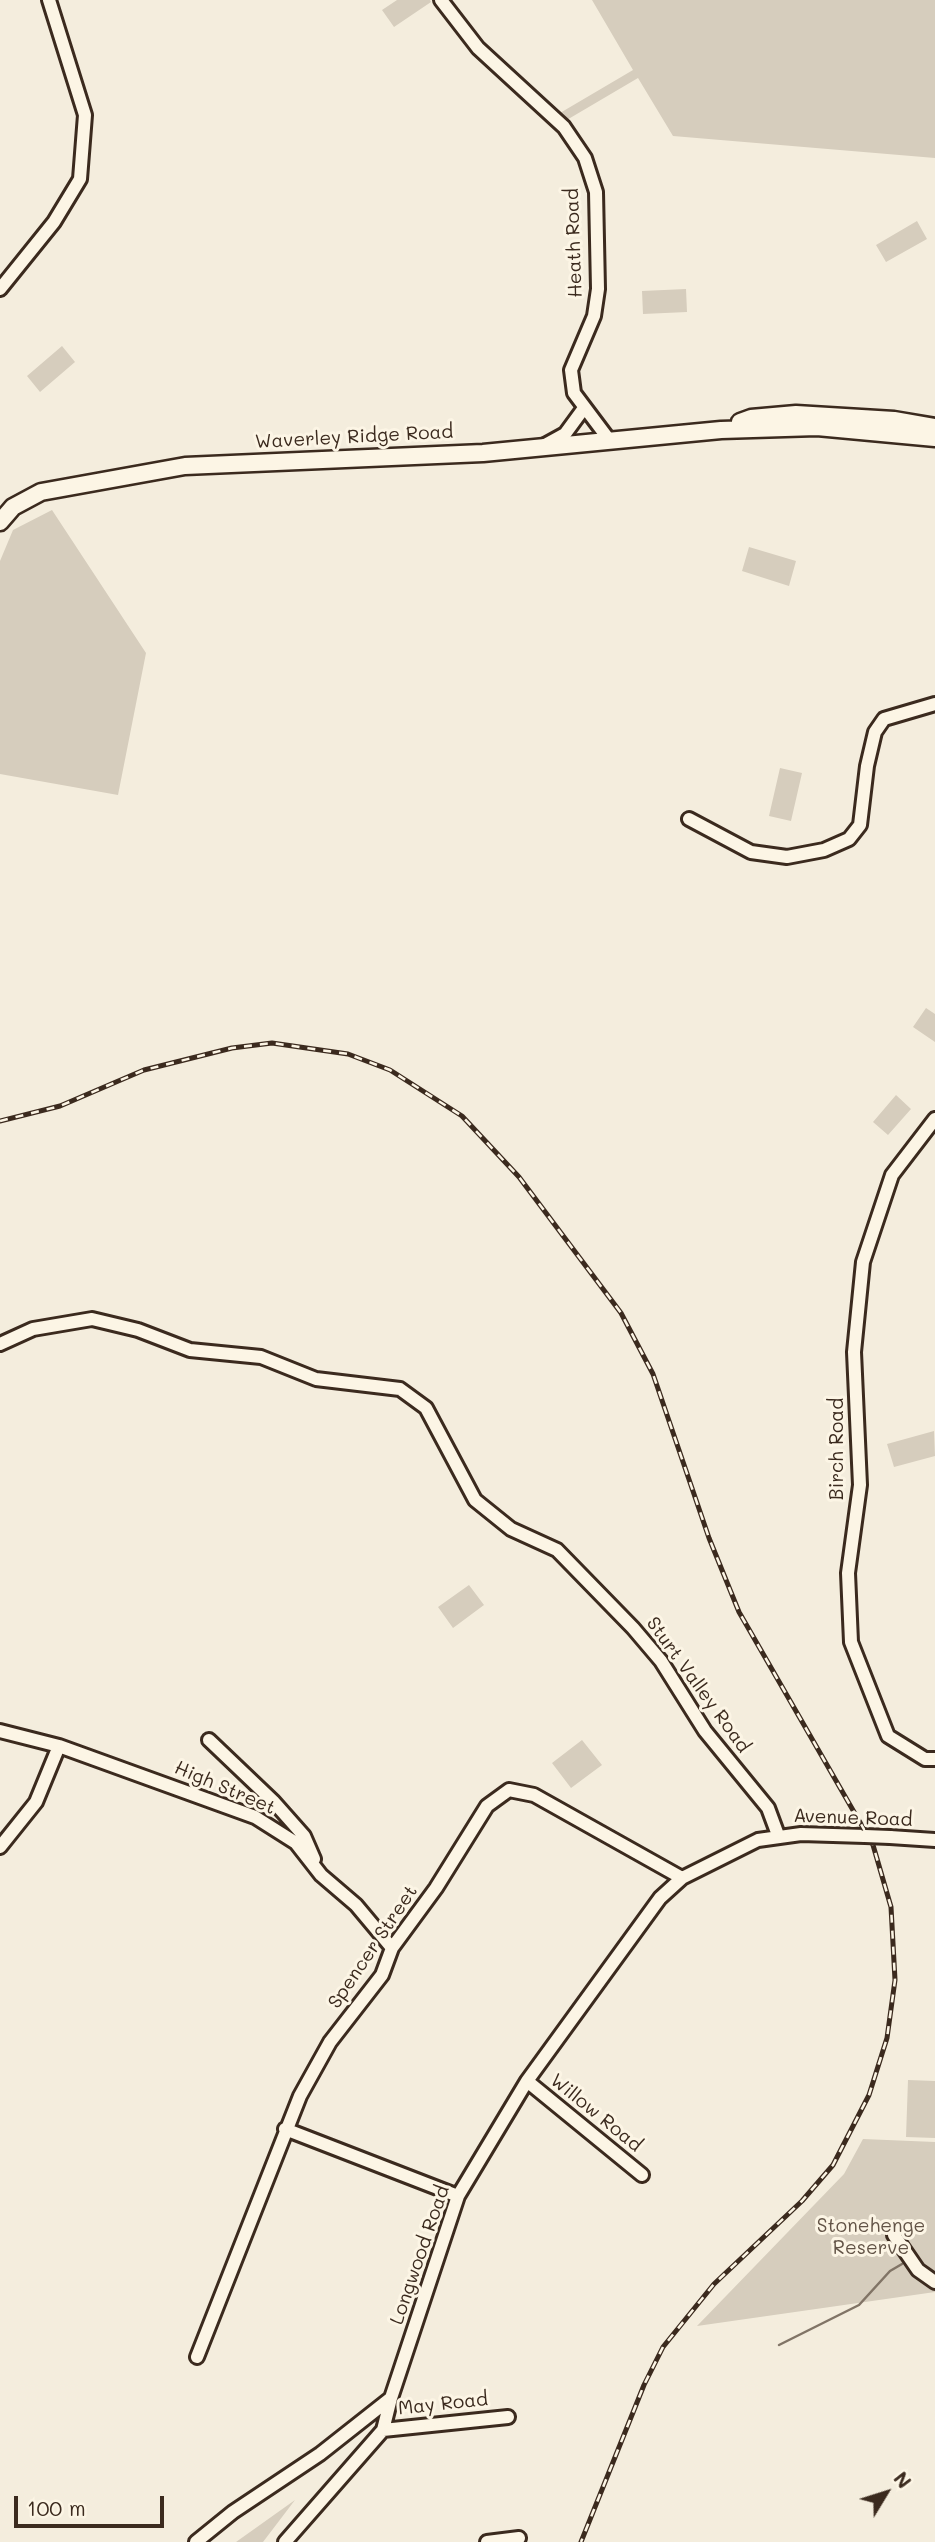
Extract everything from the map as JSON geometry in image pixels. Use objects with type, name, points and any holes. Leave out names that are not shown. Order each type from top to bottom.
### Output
[{"type":"main road","name":"Waverley Ridge Road","points":[[721,430],[751,418],[796,414],[894,420],[935,427]]},
{"type":"main road","name":"Waverley Ridge Road","points":[[0,522],[13,507],[41,492],[185,466],[483,453],[721,430],[817,428],[935,438]]},
{"type":"street","points":[[0,289],[54,222],[80,179],[85,115],[50,0]]},
{"type":"street","name":"Heath Road","points":[[441,0],[478,48],[564,127],[585,158],[596,192],[598,289],[594,316],[571,370],[574,393],[610,441]]},
{"type":"street","points":[[545,445],[565,433],[584,408]]},
{"type":"street","points":[[689,819],[751,852],[787,857],[824,850],[849,839],[860,825],[867,766],[875,732],[884,719],[935,704]]},
{"type":"street","name":"Birch Road","points":[[935,1119],[892,1175],[863,1262],[854,1352],[860,1485],[848,1573],[851,1642],[888,1736],[925,1759],[935,1759]]},
{"type":"street","name":"Sturt Valley Road","points":[[0,1344],[33,1329],[92,1319],[138,1330],[190,1350],[261,1357],[316,1379],[400,1389],[426,1408],[475,1500],[511,1529],[557,1550],[640,1636],[661,1661],[705,1731],[768,1808],[778,1835]]},
{"type":"street","name":"High Street","points":[[0,1731],[59,1746],[255,1817],[296,1843],[321,1875],[356,1905],[392,1948]]},
{"type":"street","points":[[209,1740],[273,1801],[304,1836],[321,1875]]},
{"type":"street","points":[[0,1847],[36,1802],[59,1746]]},
{"type":"street","name":"Spencer Street","points":[[197,2357],[285,2129],[330,2042],[382,1975],[392,1948],[436,1888],[488,1806],[509,1790],[534,1795],[682,1878]]},
{"type":"street","name":"Avenue Road","points":[[731,1853],[758,1840],[778,1835],[935,1840]]},
{"type":"street","name":"Longwood Road","points":[[383,2430],[391,2398],[458,2196],[527,2081],[660,1898],[682,1878],[731,1853]]},
{"type":"street","name":"Willow Road","points":[[527,2081],[642,2175]]},
{"type":"street","points":[[285,2129],[458,2196]]},
{"type":"street","points":[[894,2235],[918,2270],[935,2282]]},
{"type":"street","points":[[195,2542],[233,2512],[320,2454],[391,2398]]},
{"type":"street","name":"May Road","points":[[383,2430],[508,2417]]},
{"type":"street","points":[[285,2542],[383,2430]]},
{"type":"street","points":[[487,2542],[519,2538]]},
{"type":"green space","points":[[397,0],[431,2],[394,27],[382,10]]},
{"type":"green space","points":[[592,0],[935,0],[935,158],[673,136],[638,78],[565,121],[560,113],[633,70]]},
{"type":"green space","points":[[917,221],[927,239],[886,262],[876,245]]},
{"type":"green space","points":[[686,289],[687,312],[643,314],[642,291]]},
{"type":"green space","points":[[62,346],[75,362],[40,392],[27,376]]},
{"type":"green space","points":[[52,510],[146,653],[118,795],[0,774],[0,561],[13,530]]},
{"type":"green space","points":[[749,547],[796,561],[789,586],[742,571]]},
{"type":"green space","points":[[780,768],[802,773],[791,821],[769,816]]},
{"type":"green space","points":[[926,1008],[935,1014],[935,1042],[913,1027]]},
{"type":"green space","points":[[896,1095],[911,1109],[888,1135],[873,1122]]},
{"type":"green space","points":[[934,1431],[935,1456],[894,1467],[887,1444]]},
{"type":"green space","points":[[469,1585],[484,1605],[453,1628],[438,1607]]},
{"type":"green space","points":[[582,1740],[602,1765],[571,1788],[552,1763]]},
{"type":"green space","points":[[908,2080],[935,2081],[935,2138],[906,2137]]},
{"type":"green space","name":"Stonehenge Reserve","points":[[863,2139],[935,2142],[935,2292],[697,2326],[844,2174]]},
{"type":"green space","points":[[295,2500],[263,2542],[236,2542]]},
{"type":"waterway","points":[[779,2345],[859,2305],[890,2271],[902,2264]]},
{"type":"railway","points":[[0,1121],[60,1106],[144,1070],[232,1048],[272,1043],[348,1054],[390,1070],[462,1116],[519,1177],[621,1313],[653,1374],[709,1538],[739,1612],[873,1845],[891,1907],[895,1980],[887,2038],[869,2095],[833,2165],[802,2201],[714,2284],[663,2347],[644,2385],[581,2542]]}]
